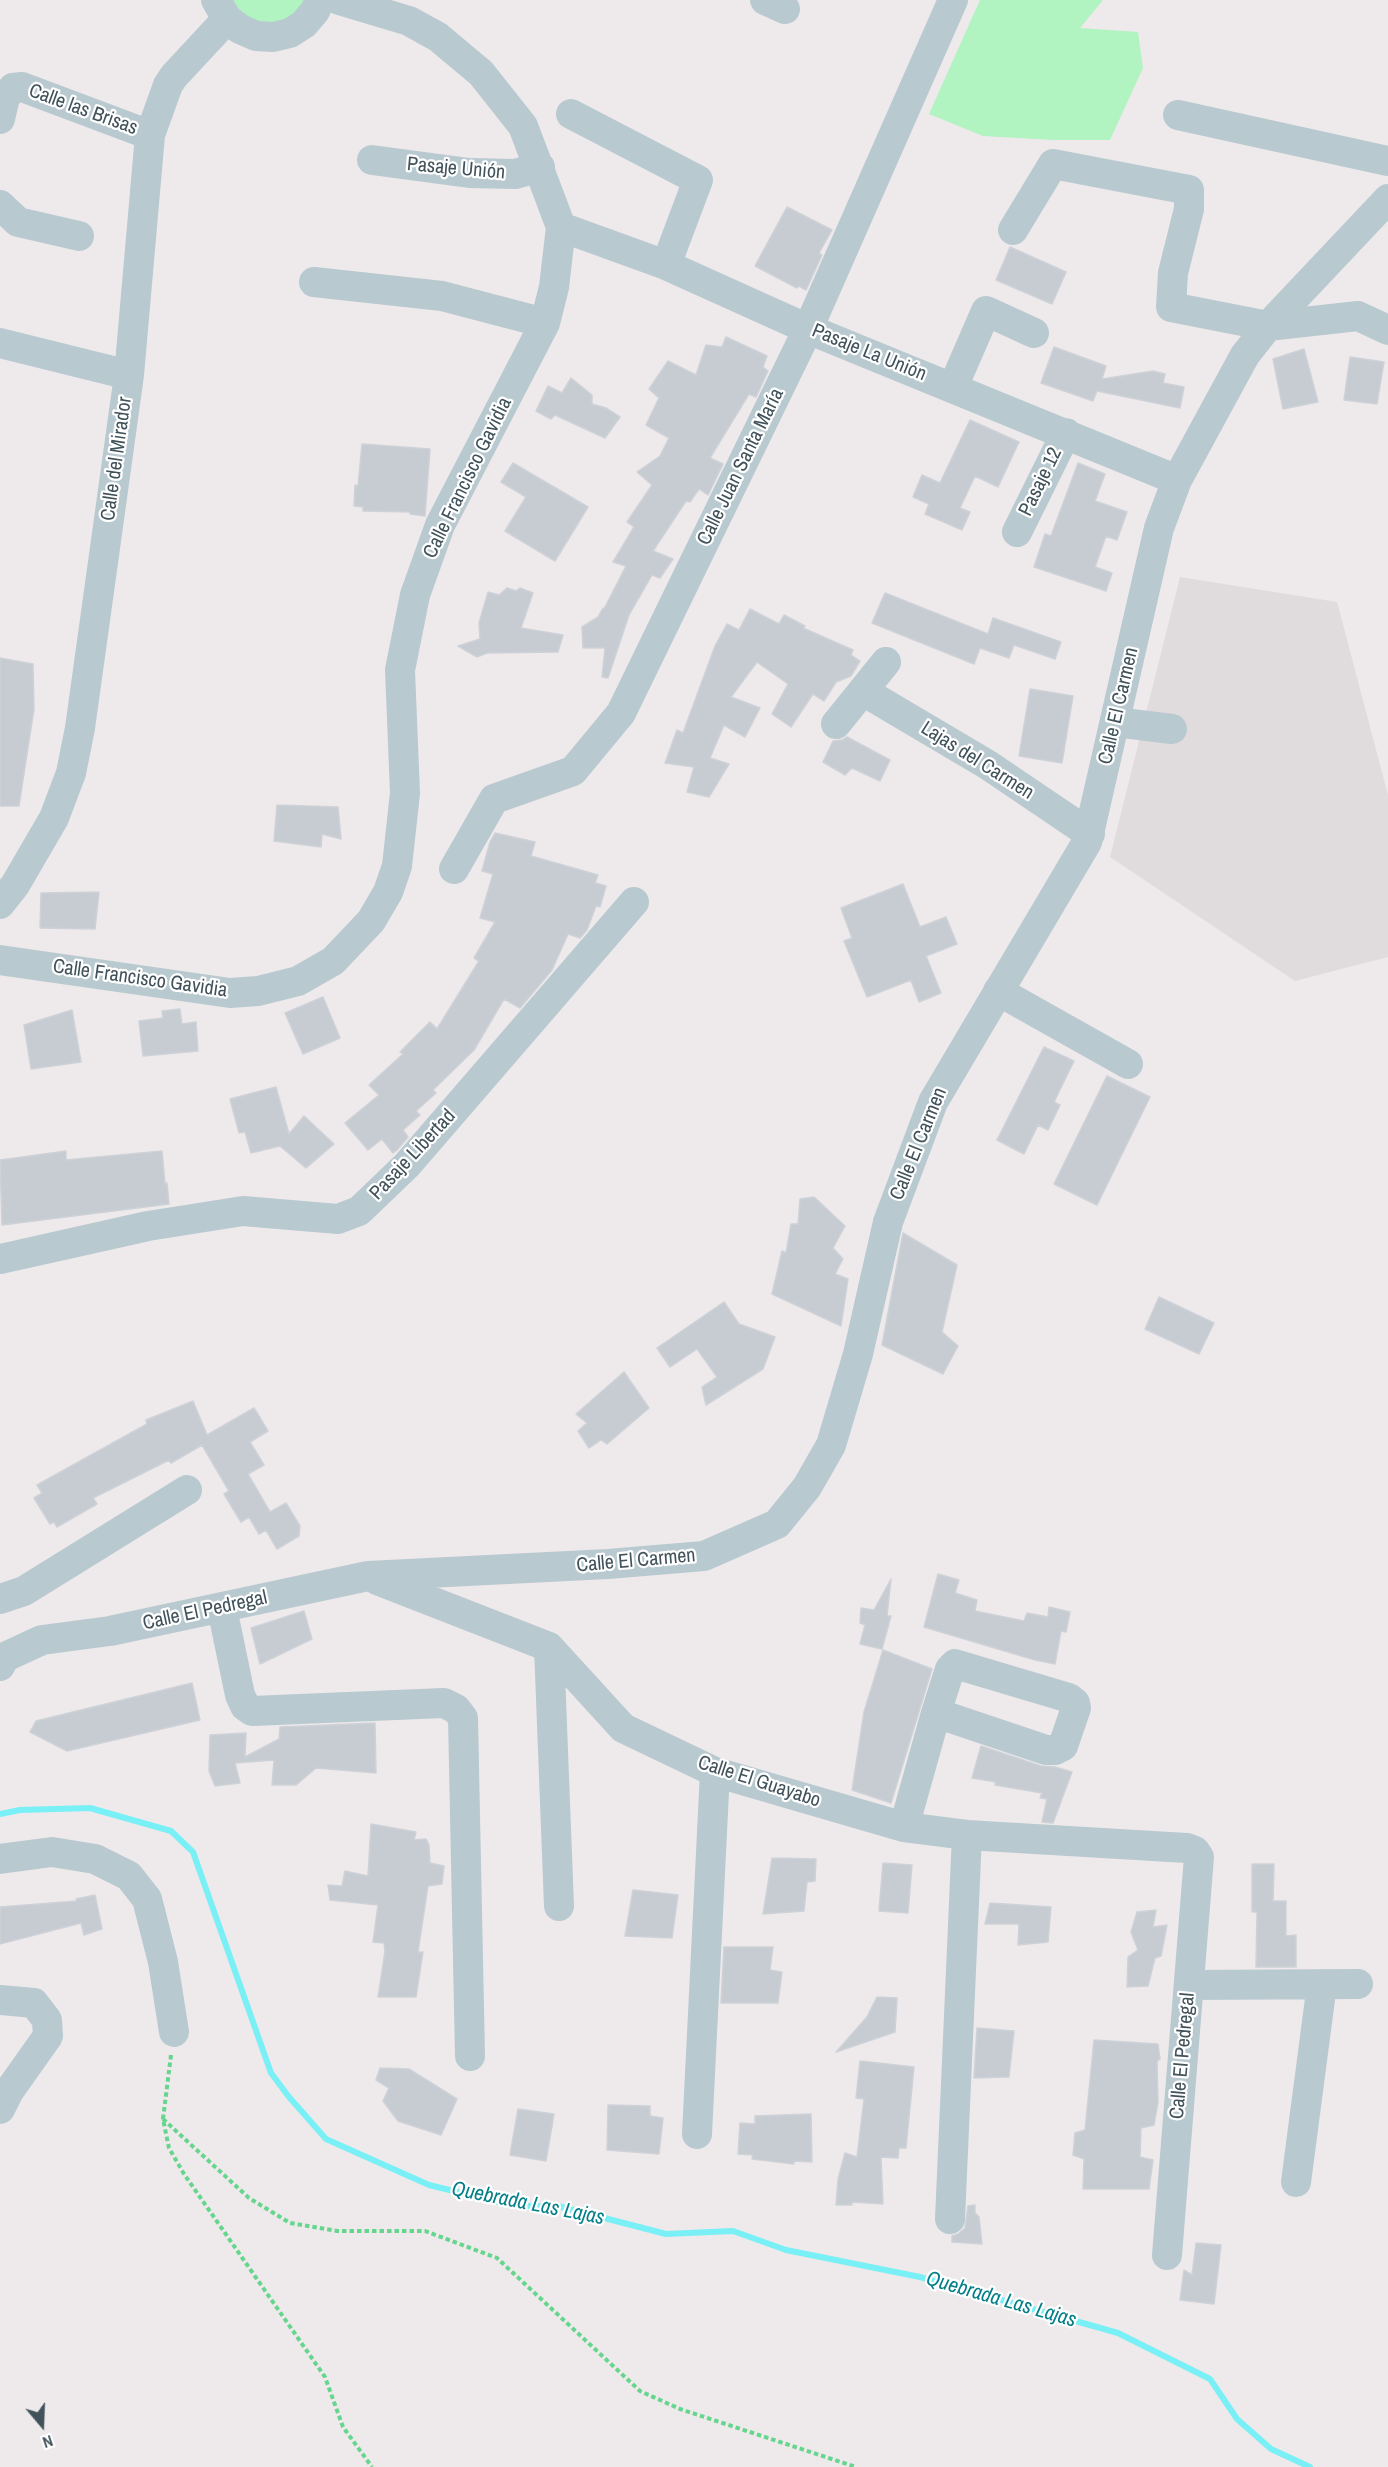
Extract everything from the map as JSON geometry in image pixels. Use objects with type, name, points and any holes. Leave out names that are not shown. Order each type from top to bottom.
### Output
[{"type":"street","points":[[222,9],[240,29],[256,36],[273,37],[290,33],[304,24],[315,11],[320,0]]},
{"type":"street","name":"Calle Francisco Gavidia","points":[[0,960],[230,993],[258,991],[284,986],[311,975],[333,961],[371,921],[388,892],[397,866],[405,793],[399,670],[415,595],[440,525],[545,323],[554,287],[561,227],[531,142],[514,112],[481,73],[438,37],[409,21],[339,0]]},
{"type":"street","name":"Calle Juan Santa María","points":[[454,869],[494,799],[573,771],[621,713],[808,329],[953,0]]},
{"type":"street","name":"Calle del Mirador","points":[[0,904],[15,885],[54,818],[71,773],[80,728],[129,375],[150,135],[174,76],[222,9]]},
{"type":"street","name":"Calle las Brisas","points":[[0,119],[5,97],[13,88],[22,87],[150,135]]},
{"type":"street","points":[[571,114],[698,180],[666,265]]},
{"type":"street","points":[[1178,115],[1388,161]]},
{"type":"street","name":"Pasaje Unión","points":[[372,160],[469,173],[515,174],[540,167]]},
{"type":"street","points":[[1013,230],[1053,164],[1189,190],[1189,209],[1173,273],[1171,307],[1268,326],[1358,316],[1388,330]]},
{"type":"street","name":"Calle El Carmen","points":[[368,1576],[608,1564],[704,1556],[777,1524],[807,1487],[831,1445],[858,1354],[888,1222],[933,1102],[1090,834],[1159,528],[1177,480],[1245,356],[1268,326],[1388,199]]},
{"type":"street","points":[[0,205],[18,222],[79,236]]},
{"type":"street","name":"Pasaje La Unión","points":[[561,227],[666,265],[808,329],[1177,480]]},
{"type":"street","points":[[314,282],[442,296],[545,323]]},
{"type":"street","points":[[953,387],[986,311],[1034,333]]},
{"type":"street","points":[[0,343],[129,375]]},
{"type":"street","name":"Pasaje 12","points":[[1017,532],[1066,433]]},
{"type":"street","points":[[836,724],[886,662]]},
{"type":"street","name":"Lajas del Carmen","points":[[863,691],[988,765],[1090,834]]},
{"type":"street","points":[[1115,722],[1172,729]]},
{"type":"street","name":"Pasaje Libertad","points":[[0,1259],[148,1226],[243,1211],[338,1219],[359,1211],[407,1165],[634,902]]},
{"type":"street","points":[[998,991],[1128,1064]]},
{"type":"street","points":[[0,1599],[24,1591],[187,1490]]},
{"type":"street","name":"Calle El Pedregal","points":[[0,1666],[5,1657],[42,1640],[110,1631],[368,1576]]},
{"type":"street","name":"Calle El Guayabo","points":[[368,1576],[549,1647],[623,1728],[715,1772],[904,1827],[967,1834],[1187,1848],[1195,1851],[1198,1857]]},
{"type":"street","points":[[222,1608],[240,1695],[245,1706],[252,1711],[444,1703],[456,1709],[463,1718],[470,2056]]},
{"type":"street","points":[[549,1647],[559,1906]]},
{"type":"street","points":[[904,1827],[936,1713]]},
{"type":"street","points":[[697,2134],[715,1772]]},
{"type":"street","points":[[950,2219],[967,1834]]},
{"type":"street","points":[[0,1859],[52,1852],[94,1859],[129,1876],[147,1899],[163,1962],[174,2032]]},
{"type":"street","name":"Calle El Pedregal","points":[[1167,2255],[1198,1857]]},
{"type":"street","points":[[1296,2182],[1322,1984]]},
{"type":"street","points":[[1189,1985],[1358,1984]]},
{"type":"street","points":[[0,2000],[33,2003],[47,2020],[48,2036],[9,2091],[0,2109]]},
{"type":"path","points":[[174,2032],[163,2119],[169,2148],[184,2174],[325,2377],[343,2427],[372,2467]]},
{"type":"path","points":[[163,2119],[249,2198],[290,2223],[338,2231],[425,2231],[496,2258],[640,2391],[680,2409],[856,2467]]},
{"type":"shaded area","points":[[1180,577],[1337,602],[1388,795],[1388,957],[1295,981],[1110,857]]},
{"type":"green space","points":[[229,0],[308,0],[304,7],[279,24],[251,22]]},
{"type":"green space","points":[[980,0],[1103,0],[1080,28],[1138,32],[1143,68],[1110,140],[983,136],[929,114]]},
{"type":"building","points":[[787,207],[832,230],[819,253],[822,255],[806,290],[799,286],[797,288],[755,266]]},
{"type":"building","points":[[1010,247],[1066,272],[1052,304],[996,280]]},
{"type":"building","points":[[726,337],[767,356],[763,367],[768,371],[756,397],[749,394],[710,458],[723,464],[708,495],[699,489],[690,502],[686,501],[653,551],[673,559],[660,578],[652,575],[629,615],[608,678],[602,677],[605,648],[583,648],[582,627],[598,617],[604,609],[626,566],[613,562],[634,527],[627,522],[652,485],[637,472],[660,456],[669,438],[646,425],[659,398],[649,389],[668,361],[696,375],[706,345],[722,347]]},
{"type":"building","points":[[1054,347],[1106,366],[1102,379],[1153,371],[1165,374],[1163,383],[1184,387],[1180,408],[1097,391],[1093,401],[1041,383]]},
{"type":"building","points":[[1304,349],[1318,402],[1283,409],[1273,359]]},
{"type":"building","points":[[1350,357],[1384,362],[1377,404],[1344,400]]},
{"type":"building","points":[[571,378],[592,395],[592,404],[606,408],[620,417],[605,438],[555,415],[551,419],[536,411],[548,386],[562,393]]},
{"type":"building","points":[[970,420],[1019,442],[998,487],[975,476],[960,508],[970,512],[962,530],[925,514],[929,504],[913,497],[922,475],[940,483]]},
{"type":"building","points":[[362,444],[430,449],[425,516],[410,514],[410,512],[363,511],[363,507],[354,506]]},
{"type":"building","points":[[513,463],[588,507],[555,561],[505,531],[526,497],[501,482]]},
{"type":"building","points":[[1078,463],[1105,474],[1095,501],[1127,512],[1117,540],[1106,536],[1095,567],[1112,573],[1106,591],[1034,567],[1045,534],[1051,536]]},
{"type":"building","points":[[507,588],[516,591],[520,588],[533,593],[521,628],[563,635],[558,652],[487,653],[477,657],[458,646],[480,639],[479,623],[488,592],[499,595]]},
{"type":"building","points":[[885,593],[988,634],[993,618],[1061,642],[1055,659],[1014,645],[1009,658],[980,648],[974,664],[872,623]]},
{"type":"building","points":[[750,609],[779,624],[784,615],[805,626],[803,628],[853,650],[851,655],[860,661],[851,676],[836,682],[824,701],[813,694],[791,727],[772,714],[788,684],[757,662],[731,697],[760,708],[745,737],[724,725],[710,758],[729,764],[709,797],[687,792],[694,767],[665,763],[677,730],[683,733],[715,646],[727,624],[739,630]]},
{"type":"building","points":[[0,658],[33,664],[34,709],[19,806],[0,806]]},
{"type":"building","points":[[1030,689],[1073,696],[1062,763],[1019,756]]},
{"type":"building","points":[[847,737],[890,760],[880,781],[852,768],[845,775],[823,762],[833,741]]},
{"type":"building","points":[[277,805],[338,807],[341,839],[322,834],[321,847],[274,841]]},
{"type":"building","points":[[495,833],[535,842],[531,856],[598,875],[595,883],[606,886],[600,907],[596,906],[587,930],[580,938],[568,934],[552,970],[520,1008],[504,999],[474,1050],[433,1090],[436,1093],[416,1111],[420,1115],[403,1130],[408,1137],[397,1150],[393,1153],[382,1139],[368,1150],[345,1123],[379,1095],[369,1085],[403,1054],[400,1052],[430,1022],[437,1029],[479,961],[474,958],[495,922],[480,918],[493,874],[482,871],[490,842]]},
{"type":"building","points":[[903,884],[920,927],[946,917],[957,944],[926,956],[941,993],[919,1002],[911,980],[867,997],[844,941],[852,938],[841,908]]},
{"type":"building","points":[[99,892],[95,929],[40,928],[41,893]]},
{"type":"building","points":[[323,997],[340,1038],[303,1054],[285,1013]]},
{"type":"building","points":[[180,1009],[182,1024],[196,1022],[198,1051],[143,1056],[139,1021],[163,1018],[162,1011]]},
{"type":"building","points":[[72,1010],[81,1062],[31,1069],[24,1025]]},
{"type":"building","points":[[1044,1047],[1074,1061],[1054,1102],[1060,1105],[1048,1130],[1038,1125],[1024,1154],[997,1140]]},
{"type":"building","points":[[1107,1076],[1150,1097],[1097,1205],[1054,1184]]},
{"type":"building","points":[[276,1087],[289,1134],[304,1116],[334,1144],[306,1168],[280,1146],[251,1153],[245,1132],[239,1133],[230,1099]]},
{"type":"building","points":[[66,1151],[66,1160],[162,1151],[169,1204],[2,1225],[0,1160]]},
{"type":"building","points":[[814,1197],[845,1226],[833,1248],[843,1259],[835,1274],[848,1279],[841,1326],[772,1294],[782,1251],[786,1253],[791,1224],[798,1224],[800,1199]]},
{"type":"building","points":[[903,1233],[957,1265],[942,1332],[958,1346],[943,1374],[882,1345]]},
{"type":"building","points":[[1159,1297],[1214,1323],[1199,1354],[1145,1329]]},
{"type":"building","points":[[724,1302],[739,1324],[775,1337],[763,1369],[706,1405],[702,1387],[717,1377],[697,1349],[670,1367],[657,1348]]},
{"type":"building","points":[[624,1372],[649,1408],[607,1444],[601,1440],[589,1448],[578,1431],[587,1423],[576,1414]]},
{"type":"building","points":[[193,1401],[207,1435],[254,1408],[268,1431],[250,1442],[264,1465],[248,1474],[270,1512],[286,1503],[300,1526],[299,1536],[277,1549],[266,1530],[259,1534],[249,1517],[241,1522],[224,1494],[229,1491],[202,1445],[171,1463],[169,1460],[93,1498],[97,1504],[57,1527],[54,1522],[50,1524],[34,1498],[42,1493],[37,1485],[147,1424],[146,1420]]},
{"type":"building","points":[[938,1574],[959,1580],[955,1593],[977,1600],[975,1611],[1024,1621],[1027,1613],[1048,1617],[1049,1607],[1070,1612],[1066,1632],[1061,1631],[1055,1664],[924,1627]]},
{"type":"building","points":[[891,1579],[887,1616],[891,1616],[882,1649],[860,1644],[865,1625],[860,1623],[861,1608],[874,1610]]},
{"type":"building","points":[[304,1611],[312,1639],[260,1664],[251,1628]]},
{"type":"building","points":[[883,1650],[932,1669],[891,1803],[852,1790],[864,1712]]},
{"type":"building","points":[[192,1683],[200,1720],[67,1751],[30,1732],[36,1721]]},
{"type":"building","points":[[375,1723],[376,1773],[316,1768],[296,1785],[272,1785],[274,1760],[235,1763],[240,1783],[215,1786],[209,1771],[210,1735],[246,1733],[245,1757],[279,1739],[280,1727]]},
{"type":"building","points":[[981,1746],[1041,1766],[1072,1772],[1053,1823],[1042,1822],[1047,1799],[1040,1798],[1042,1793],[995,1785],[996,1782],[972,1778]]},
{"type":"building","points":[[371,1824],[416,1832],[414,1840],[426,1839],[429,1845],[430,1863],[444,1866],[442,1884],[428,1886],[418,1952],[423,1952],[416,1997],[378,1997],[385,1951],[384,1943],[373,1942],[378,1905],[330,1900],[328,1885],[342,1886],[345,1871],[368,1876]]},
{"type":"building","points":[[772,1858],[816,1859],[815,1881],[807,1882],[804,1911],[763,1914]]},
{"type":"building","points":[[883,1863],[912,1865],[908,1913],[879,1911]]},
{"type":"building","points":[[1252,1864],[1274,1864],[1273,1901],[1286,1901],[1286,1936],[1296,1935],[1296,1967],[1256,1967],[1257,1912],[1252,1912]]},
{"type":"building","points":[[633,1890],[678,1895],[672,1938],[625,1936]]},
{"type":"building","points":[[95,1895],[102,1929],[84,1935],[81,1923],[0,1944],[0,1907],[77,1901],[76,1899]]},
{"type":"building","points":[[990,1903],[1051,1907],[1048,1942],[1018,1945],[1019,1924],[985,1924]]},
{"type":"building","points":[[1156,1910],[1153,1927],[1167,1925],[1161,1956],[1155,1958],[1148,1986],[1127,1987],[1128,1957],[1138,1950],[1131,1932],[1137,1912]]},
{"type":"building","points":[[724,1947],[773,1947],[770,1970],[782,1972],[778,2003],[721,2003]]},
{"type":"building","points":[[877,1997],[897,1998],[895,2032],[836,2052],[867,2017]]},
{"type":"building","points":[[977,2028],[1014,2031],[1009,2077],[974,2078]]},
{"type":"building","points":[[1094,2040],[1158,2044],[1160,2059],[1157,2061],[1158,2102],[1154,2125],[1141,2128],[1140,2157],[1153,2160],[1149,2189],[1083,2189],[1084,2159],[1073,2155],[1075,2133],[1085,2130]]},
{"type":"building","points":[[860,2061],[914,2067],[906,2148],[899,2148],[898,2158],[881,2157],[883,2204],[852,2202],[852,2205],[836,2205],[838,2179],[845,2153],[857,2157],[864,2099],[856,2098]]},
{"type":"building","points":[[380,2068],[409,2069],[457,2099],[441,2135],[398,2121],[383,2101],[389,2088],[376,2080]]},
{"type":"building","points":[[608,2105],[650,2106],[650,2116],[663,2118],[659,2154],[607,2150]]},
{"type":"building","points":[[518,2109],[554,2114],[546,2161],[510,2155]]},
{"type":"building","points":[[811,2114],[812,2162],[794,2161],[794,2164],[752,2159],[753,2155],[738,2154],[740,2123],[755,2124],[755,2116]]},
{"type":"building","points":[[975,2205],[975,2213],[979,2217],[982,2244],[952,2242],[952,2236],[965,2228],[968,2206]]},
{"type":"building","points":[[1196,2243],[1221,2245],[1214,2304],[1180,2300],[1184,2270],[1192,2275]]},
{"type":"waterway","name":"Quebrada Las Lajas","points":[[0,1814],[20,1810],[90,1808],[171,1831],[193,1852],[271,2073],[326,2139],[429,2185],[515,2206],[558,2206],[666,2234],[733,2231],[786,2250],[920,2277],[1118,2333],[1210,2379],[1237,2419],[1271,2449],[1310,2467]]}]
